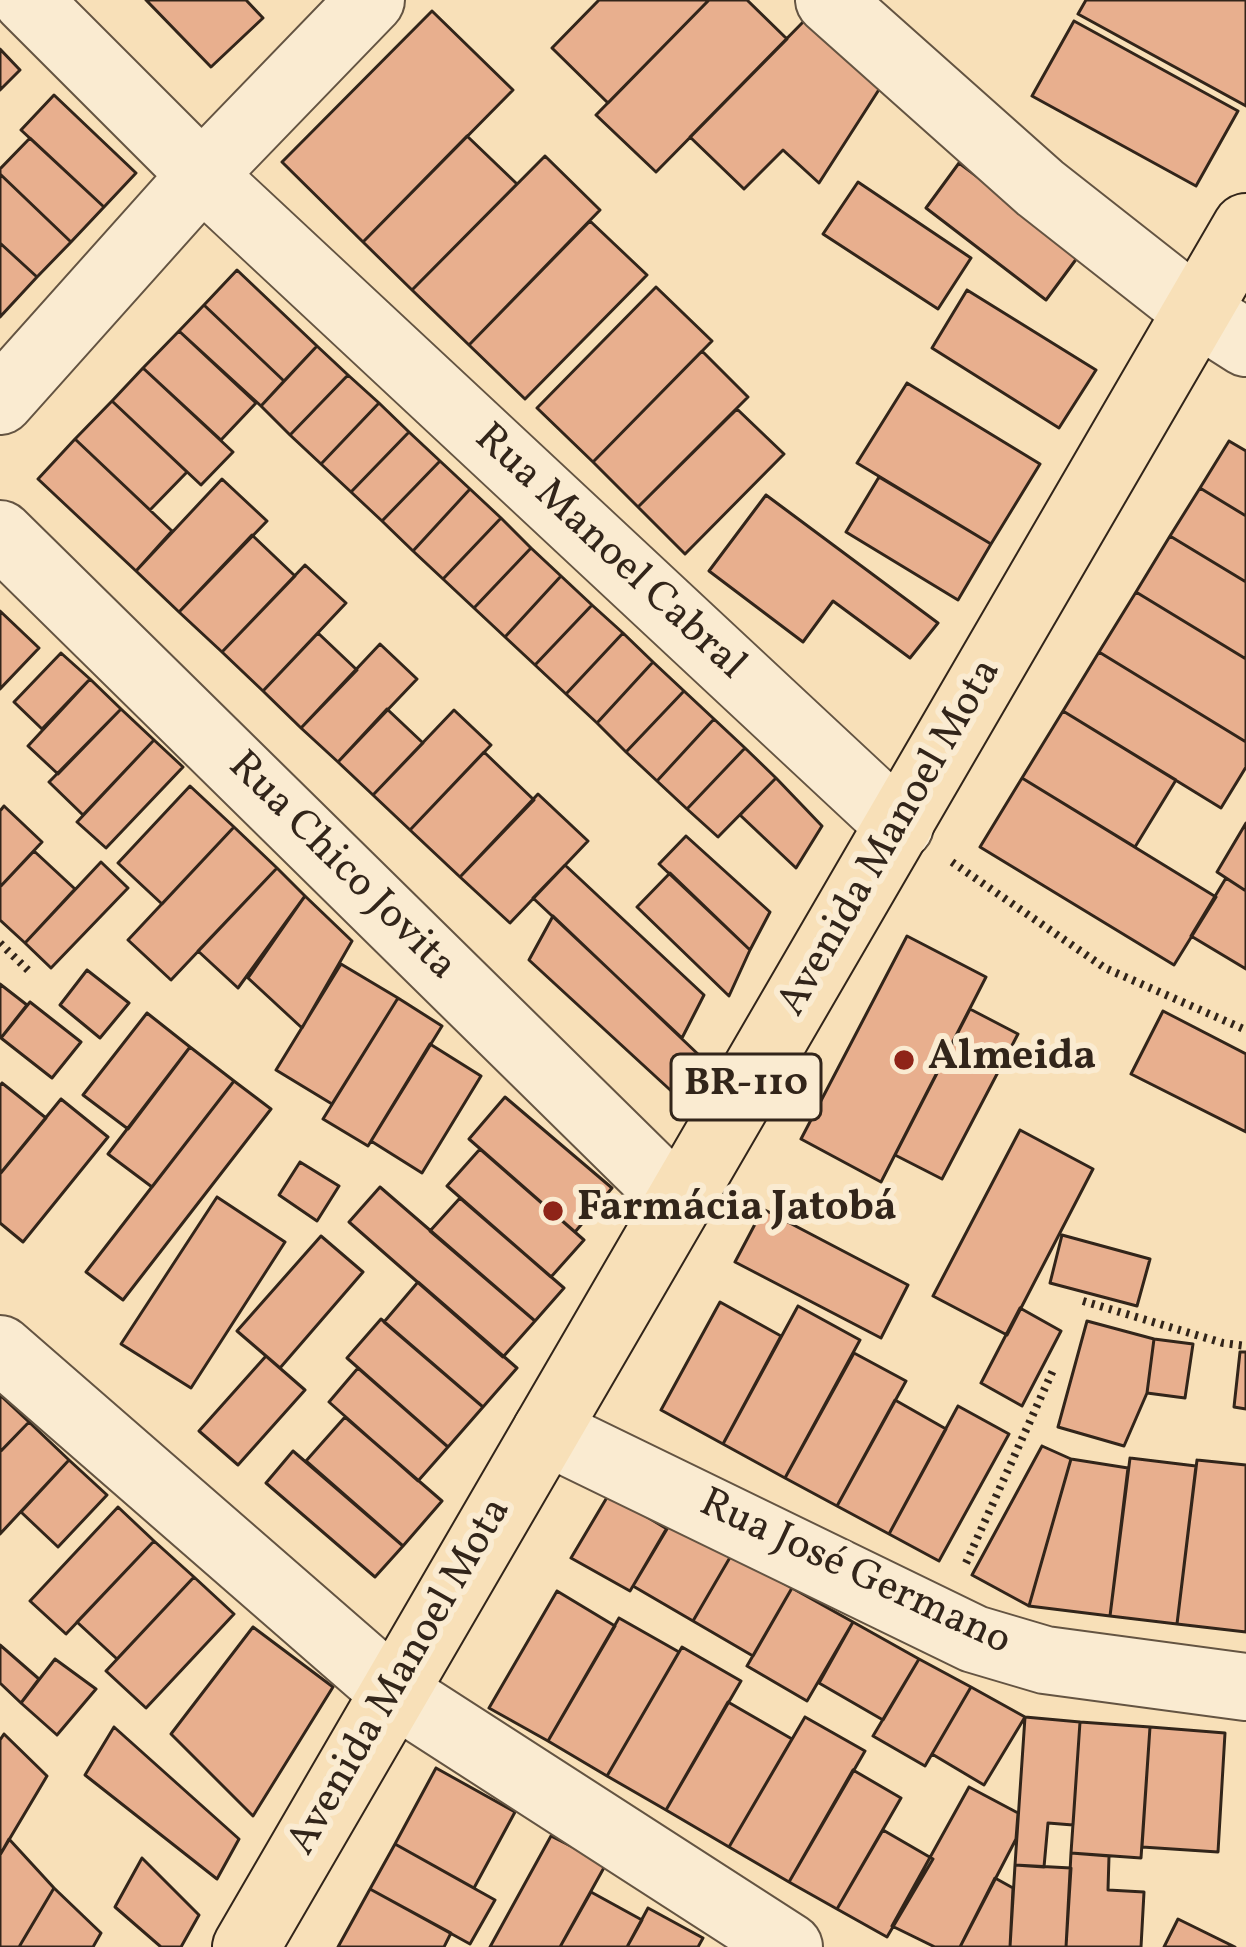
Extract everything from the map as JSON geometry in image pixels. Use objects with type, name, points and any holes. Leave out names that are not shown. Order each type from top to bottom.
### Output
[{"type":"main road","name":"Avenida Manoel Mota","points":[[246,1947],[900,826],[1222,328],[1246,227]]},
{"type":"street","name":"Rua Manoel Cabral","points":[[27,0],[202,175],[900,826]]},
{"type":"street","points":[[0,401],[202,175],[371,0]]},
{"type":"street","points":[[829,0],[1040,188],[1222,328]]},
{"type":"street","name":"Rua Chico Jovita","points":[[0,534],[679,1202]]},
{"type":"street","points":[[0,1349],[395,1693],[789,1947]]},
{"type":"street","name":"Rua José Germano","points":[[546,1431],[974,1639],[1045,1660],[1246,1687]]},
{"type":"path","points":[[900,826],[1105,968],[1246,1030]]},
{"type":"path","points":[[0,943],[32,974]]},
{"type":"path","points":[[1084,1301],[1246,1346]]},
{"type":"path","points":[[971,1552],[1054,1368]]},
{"type":"building","points":[[146,0],[246,0],[263,18],[211,67]]},
{"type":"building","points":[[599,0],[709,0],[608,103],[552,48]]},
{"type":"building","points":[[709,0],[747,0],[787,39],[656,172],[596,115]]},
{"type":"building","points":[[1086,0],[1246,0],[1246,106],[1078,14]]},
{"type":"building","points":[[432,11],[513,90],[363,242],[282,162]]},
{"type":"building","points":[[806,19],[880,88],[819,183],[783,150],[744,189],[690,137]]},
{"type":"building","points":[[1074,21],[1238,111],[1196,186],[1032,96]]},
{"type":"building","points":[[0,49],[20,70],[0,90]]},
{"type":"building","points":[[54,95],[136,173],[104,207],[21,130]]},
{"type":"building","points":[[467,136],[517,184],[412,290],[363,242]]},
{"type":"building","points":[[30,138],[104,207],[71,242],[0,174]]},
{"type":"building","points":[[545,156],[600,210],[469,345],[412,290]]},
{"type":"building","points":[[959,163],[1080,254],[1046,300],[926,208]]},
{"type":"building","points":[[0,174],[71,242],[37,277],[0,243]]},
{"type":"building","points":[[858,182],[971,258],[938,309],[823,234]]},
{"type":"building","points":[[590,221],[647,275],[525,399],[469,345]]},
{"type":"building","points":[[0,243],[37,277],[0,317]]},
{"type":"building","points":[[237,270],[317,346],[284,381],[204,305]]},
{"type":"building","points":[[656,287],[712,341],[593,462],[537,408]]},
{"type":"building","points":[[967,290],[1096,370],[1059,428],[932,348]]},
{"type":"building","points":[[204,305],[284,381],[261,406],[179,331]]},
{"type":"building","points":[[179,331],[256,403],[221,440],[143,368]]},
{"type":"building","points":[[317,346],[348,375],[290,435],[261,406]]},
{"type":"building","points":[[702,351],[748,397],[638,507],[593,462]]},
{"type":"building","points":[[143,368],[233,452],[201,485],[112,401]]},
{"type":"building","points":[[348,375],[379,403],[321,464],[290,435]]},
{"type":"building","points":[[907,383],[1040,464],[991,544],[857,463]]},
{"type":"building","points":[[112,401],[187,472],[150,510],[75,439]]},
{"type":"building","points":[[379,403],[409,432],[351,492],[321,464]]},
{"type":"building","points":[[737,409],[784,454],[685,554],[638,507]]},
{"type":"building","points":[[409,432],[440,461],[382,521],[351,492]]},
{"type":"building","points":[[75,439],[172,531],[136,571],[38,479]]},
{"type":"building","points":[[1229,441],[1246,451],[1246,516],[1200,488]]},
{"type":"building","points":[[440,461],[470,489],[413,551],[382,521]]},
{"type":"building","points":[[879,477],[991,544],[958,600],[846,532]]},
{"type":"building","points":[[222,479],[267,521],[179,612],[136,571]]},
{"type":"building","points":[[1200,488],[1246,516],[1246,582],[1170,536]]},
{"type":"building","points":[[470,489],[501,518],[443,579],[413,551]]},
{"type":"building","points":[[766,495],[938,623],[910,658],[833,601],[803,642],[709,571]]},
{"type":"building","points":[[501,518],[531,548],[474,608],[443,579]]},
{"type":"building","points":[[252,535],[295,576],[222,652],[179,612]]},
{"type":"building","points":[[1170,536],[1246,582],[1246,659],[1136,592]]},
{"type":"building","points":[[531,548],[561,576],[505,637],[474,608]]},
{"type":"building","points":[[305,565],[346,603],[263,691],[222,652]]},
{"type":"building","points":[[561,576],[592,605],[535,665],[505,637]]},
{"type":"building","points":[[1136,592],[1246,659],[1246,742],[1099,652]]},
{"type":"building","points":[[592,605],[623,633],[566,694],[535,665]]},
{"type":"building","points":[[0,611],[39,648],[0,689]]},
{"type":"building","points":[[318,633],[357,670],[301,728],[263,691]]},
{"type":"building","points":[[623,633],[653,662],[597,723],[566,694]]},
{"type":"building","points":[[380,644],[417,679],[338,762],[301,728]]},
{"type":"building","points":[[1099,652],[1246,742],[1246,767],[1221,808],[1063,711]]},
{"type":"building","points":[[61,653],[90,679],[42,729],[14,702]]},
{"type":"building","points":[[653,662],[684,691],[626,752],[597,723]]},
{"type":"building","points":[[90,679],[121,709],[58,774],[28,746]]},
{"type":"building","points":[[684,691],[714,719],[657,781],[626,752]]},
{"type":"building","points":[[121,709],[154,740],[83,815],[49,782]]},
{"type":"building","points":[[387,709],[423,743],[373,795],[338,762]]},
{"type":"building","points":[[454,710],[491,745],[410,830],[373,795]]},
{"type":"building","points":[[1063,711],[1176,780],[1135,847],[1022,778]]},
{"type":"building","points":[[714,719],[745,748],[687,809],[657,781]]},
{"type":"building","points":[[154,740],[183,767],[106,848],[77,822]]},
{"type":"building","points":[[745,748],[776,778],[718,837],[687,809]]},
{"type":"building","points":[[484,752],[534,800],[460,877],[410,830]]},
{"type":"building","points":[[776,778],[822,826],[796,868],[740,815]]},
{"type":"building","points":[[1022,778],[1216,897],[1174,965],[980,847]]},
{"type":"building","points":[[190,786],[234,827],[162,904],[118,863]]},
{"type":"building","points":[[538,794],[588,841],[510,923],[460,877]]},
{"type":"building","points":[[4,806],[42,842],[0,887],[0,811]]},
{"type":"building","points":[[1246,823],[1246,891],[1217,872]]},
{"type":"building","points":[[234,827],[277,868],[171,980],[128,940]]},
{"type":"building","points":[[686,836],[770,912],[750,950],[659,864]]},
{"type":"building","points":[[34,851],[75,889],[25,943],[0,920],[0,887]]},
{"type":"building","points":[[101,862],[128,888],[51,968],[25,943]]},
{"type":"building","points":[[565,865],[704,995],[682,1038],[533,898]]},
{"type":"building","points":[[277,868],[305,896],[238,988],[198,951]]},
{"type":"building","points":[[670,873],[750,950],[729,996],[637,907]]},
{"type":"building","points":[[1226,878],[1246,891],[1246,969],[1191,936]]},
{"type":"building","points":[[305,896],[352,941],[302,1028],[248,978]]},
{"type":"building","points":[[553,916],[701,1057],[680,1099],[529,960]]},
{"type":"building","points":[[907,936],[986,977],[881,1182],[801,1139]]},
{"type":"building","points":[[341,964],[398,998],[332,1104],[276,1070]]},
{"type":"building","points":[[87,970],[129,1003],[100,1038],[60,1005]]},
{"type":"building","points":[[0,984],[27,1005],[1,1038],[0,1037]]},
{"type":"building","points":[[398,998],[442,1026],[368,1146],[323,1119]]},
{"type":"building","points":[[30,1002],[81,1042],[52,1078],[1,1038]]},
{"type":"building","points":[[970,1009],[1018,1034],[942,1179],[895,1155]]},
{"type":"building","points":[[1163,1011],[1246,1054],[1246,1132],[1131,1074]]},
{"type":"building","points":[[147,1013],[190,1047],[128,1129],[83,1095]]},
{"type":"building","points":[[430,1044],[481,1076],[422,1173],[371,1141]]},
{"type":"building","points":[[190,1047],[234,1081],[152,1187],[108,1154]]},
{"type":"building","points":[[234,1081],[271,1109],[123,1300],[86,1272]]},
{"type":"building","points":[[2,1083],[46,1118],[0,1174],[0,1086]]},
{"type":"building","points":[[505,1097],[612,1188],[575,1232],[469,1139]]},
{"type":"building","points":[[61,1099],[108,1137],[23,1242],[0,1223],[0,1174]]},
{"type":"building","points":[[1020,1130],[1093,1169],[1007,1335],[933,1296]]},
{"type":"building","points":[[480,1149],[584,1240],[551,1277],[447,1186]]},
{"type":"building","points":[[300,1162],[339,1186],[317,1221],[279,1195]]},
{"type":"building","points":[[380,1187],[535,1321],[503,1357],[349,1222]]},
{"type":"building","points":[[217,1197],[285,1242],[191,1388],[121,1344]]},
{"type":"building","points":[[460,1198],[564,1288],[535,1321],[430,1231]]},
{"type":"building","points":[[763,1209],[908,1285],[881,1338],[735,1262]]},
{"type":"building","points":[[1062,1235],[1150,1259],[1137,1306],[1050,1283]]},
{"type":"building","points":[[321,1236],[363,1272],[280,1368],[237,1331]]},
{"type":"building","points":[[418,1282],[517,1368],[483,1407],[384,1322]]},
{"type":"building","points":[[720,1302],[781,1336],[723,1444],[661,1410]]},
{"type":"building","points":[[798,1306],[860,1340],[785,1478],[723,1444]]},
{"type":"building","points":[[1020,1308],[1061,1331],[1022,1406],[981,1383]]},
{"type":"building","points":[[381,1319],[483,1407],[448,1447],[347,1358]]},
{"type":"building","points":[[1087,1321],[1154,1339],[1147,1393],[1124,1446],[1058,1427]]},
{"type":"building","points":[[1154,1339],[1193,1344],[1185,1398],[1147,1393]]},
{"type":"building","points":[[1240,1352],[1246,1352],[1246,1409],[1234,1407]]},
{"type":"building","points":[[854,1353],[906,1381],[837,1506],[785,1478]]},
{"type":"building","points":[[266,1356],[305,1390],[238,1465],[199,1431]]},
{"type":"building","points":[[358,1368],[448,1447],[418,1481],[329,1402]]},
{"type":"building","points":[[0,1395],[29,1422],[0,1452]]},
{"type":"building","points":[[895,1400],[946,1429],[889,1534],[837,1506]]},
{"type":"building","points":[[958,1406],[1009,1434],[939,1561],[889,1534]]},
{"type":"building","points":[[345,1417],[442,1501],[403,1546],[306,1461]]},
{"type":"building","points":[[29,1422],[69,1460],[0,1534],[0,1452]]},
{"type":"building","points":[[1042,1446],[1071,1459],[1029,1606],[972,1575]]},
{"type":"building","points":[[293,1451],[403,1546],[375,1577],[266,1483]]},
{"type":"building","points":[[1130,1458],[1196,1466],[1177,1624],[1110,1616]]},
{"type":"building","points":[[1071,1459],[1128,1468],[1110,1616],[1029,1606]]},
{"type":"building","points":[[69,1460],[107,1495],[58,1547],[21,1512]]},
{"type":"building","points":[[1197,1460],[1246,1465],[1246,1632],[1177,1624]]},
{"type":"building","points":[[609,1494],[667,1529],[630,1591],[571,1558]]},
{"type":"building","points":[[118,1507],[154,1541],[66,1634],[30,1601]]},
{"type":"building","points":[[671,1521],[732,1554],[693,1621],[633,1586]]},
{"type":"building","points":[[154,1541],[194,1577],[117,1659],[77,1622]]},
{"type":"building","points":[[732,1554],[792,1588],[753,1656],[693,1621]]},
{"type":"building","points":[[194,1577],[234,1614],[146,1708],[106,1671]]},
{"type":"building","points":[[792,1588],[853,1622],[807,1701],[747,1666]]},
{"type":"building","points":[[557,1591],[615,1626],[548,1741],[489,1708]]},
{"type":"building","points":[[619,1618],[679,1652],[607,1776],[548,1741]]},
{"type":"building","points":[[853,1622],[919,1659],[883,1720],[819,1683]]},
{"type":"building","points":[[253,1627],[333,1687],[253,1816],[171,1734]]},
{"type":"building","points":[[0,1645],[39,1679],[21,1703],[0,1683]]},
{"type":"building","points":[[682,1647],[741,1681],[666,1810],[607,1776]]},
{"type":"building","points":[[55,1659],[96,1689],[57,1735],[21,1703]]},
{"type":"building","points":[[919,1659],[971,1687],[925,1766],[873,1736]]},
{"type":"building","points":[[971,1687],[1025,1717],[984,1785],[932,1754]]},
{"type":"building","points":[[728,1702],[792,1739],[729,1847],[666,1810]]},
{"type":"building","points":[[805,1717],[865,1751],[789,1882],[729,1847]]},
{"type":"building","points":[[1025,1717],[1080,1722],[1073,1825],[1048,1823],[1044,1867],[1015,1865]]},
{"type":"building","points":[[1080,1722],[1150,1727],[1141,1858],[1071,1853]]},
{"type":"building","points":[[114,1727],[239,1839],[217,1879],[85,1775]]},
{"type":"building","points":[[1150,1727],[1225,1733],[1218,1852],[1142,1847]]},
{"type":"building","points":[[4,1734],[47,1776],[0,1855],[0,1740]]},
{"type":"building","points":[[436,1768],[515,1812],[474,1888],[395,1844]]},
{"type":"building","points":[[853,1770],[901,1798],[837,1909],[789,1882]]},
{"type":"building","points":[[969,1787],[1018,1813],[1016,1839],[960,1947],[935,1947],[892,1926]]},
{"type":"building","points":[[883,1830],[933,1859],[887,1937],[837,1909]]},
{"type":"building","points":[[551,1836],[606,1864],[560,1947],[490,1947]]},
{"type":"building","points":[[9,1839],[54,1888],[19,1947],[0,1947],[0,1855]]},
{"type":"building","points":[[395,1844],[495,1900],[470,1944],[370,1889]]},
{"type":"building","points":[[1071,1853],[1109,1856],[1108,1890],[1144,1892],[1141,1947],[1066,1947]]},
{"type":"building","points":[[142,1858],[199,1915],[181,1947],[161,1947],[115,1907]]},
{"type":"building","points":[[1015,1865],[1071,1868],[1066,1947],[1010,1947]]},
{"type":"building","points":[[995,1878],[1013,1888],[1010,1947],[960,1947]]},
{"type":"building","points":[[54,1888],[101,1933],[93,1947],[19,1947]]},
{"type":"building","points":[[370,1889],[451,1933],[444,1947],[338,1947]]},
{"type":"building","points":[[591,1892],[642,1920],[627,1947],[560,1947]]},
{"type":"building","points":[[648,1908],[703,1938],[698,1947],[627,1947]]},
{"type":"building","points":[[1178,1919],[1235,1947],[1164,1947]]},
{"type":"place","name":"Almeida","points":[[904,1060]]},
{"type":"place","name":"Farmácia Jatobá","points":[[553,1211]]}]
